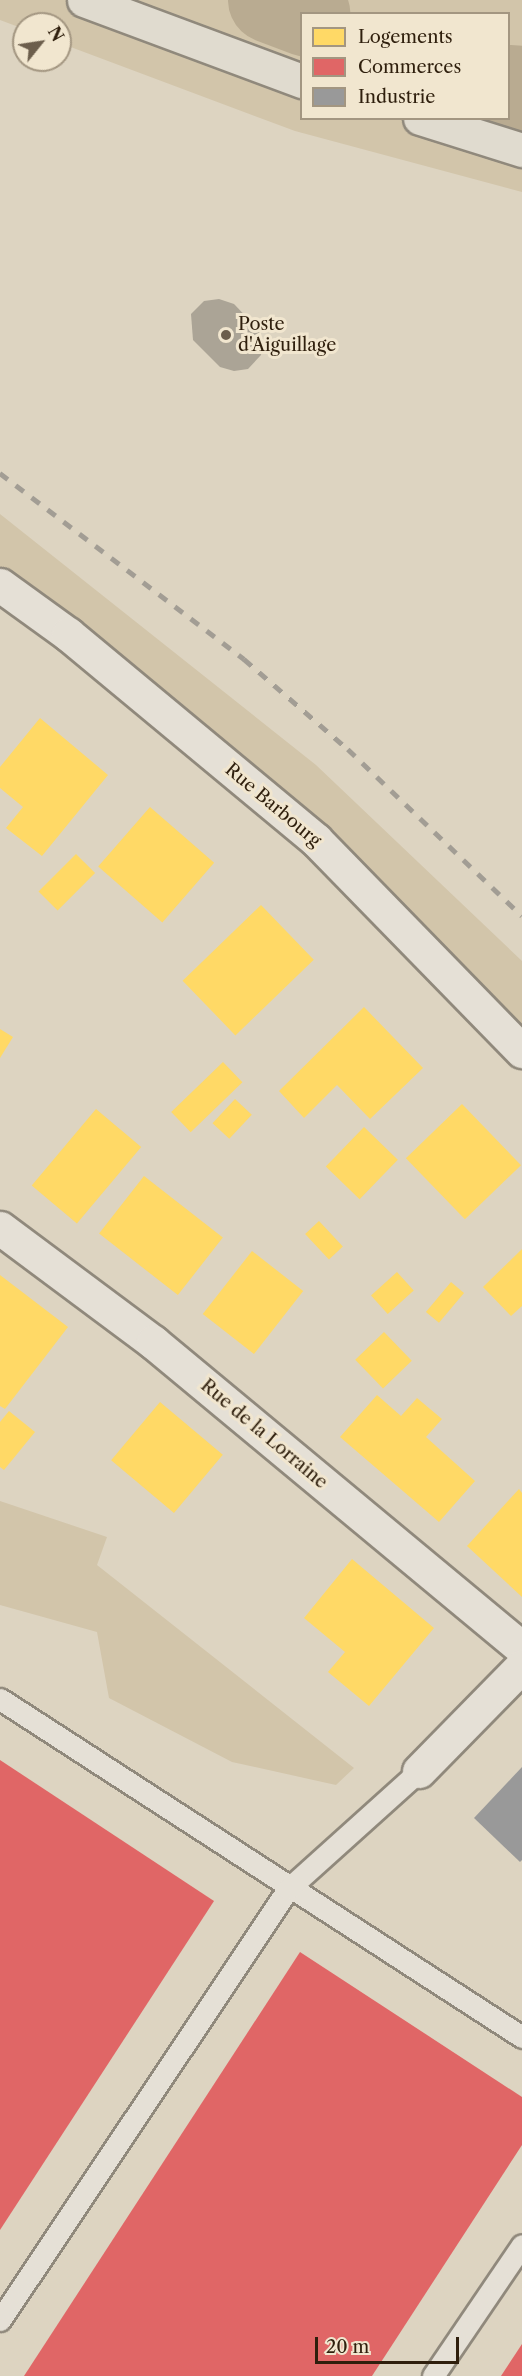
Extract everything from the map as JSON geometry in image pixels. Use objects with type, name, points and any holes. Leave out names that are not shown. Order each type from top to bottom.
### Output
[{"type":"main road","points":[[84,0],[300,80]]},
{"type":"main road","points":[[426,120],[522,150]]},
{"type":"street","name":"Rue Barbourg","points":[[0,585],[68,634],[316,840],[522,1051]]},
{"type":"street","name":"Rue de la Lorraine","points":[[0,1228],[153,1342],[522,1648]]},
{"type":"street","points":[[419,1771],[522,1666]]},
{"type":"lane","points":[[0,1699],[288,1889],[522,2037]]},
{"type":"lane","points":[[0,2320],[288,1889],[419,1771]]},
{"type":"lane","points":[[433,2376],[522,2245]]},
{"type":"shaded area","points":[[0,0],[522,0],[522,192],[295,131],[72,47],[72,12],[12,12],[12,24],[0,20]]},
{"type":"shaded area","points":[[0,514],[316,765],[522,961],[522,1051],[316,840],[0,585]]},
{"type":"shaded area","points":[[0,1501],[107,1537],[97,1565],[354,1768],[336,1785],[232,1762],[109,1698],[97,1632],[0,1605]]},
{"type":"building: Logements","points":[[40,718],[108,775],[42,856],[6,828],[23,807],[0,788],[0,767]]},
{"type":"building: Logements","points":[[150,807],[214,863],[162,922],[98,867]]},
{"type":"building: Logements","points":[[76,854],[95,873],[58,911],[39,891]]},
{"type":"building: Logements","points":[[261,905],[314,960],[235,1035],[183,981]]},
{"type":"building: Logements","points":[[364,1007],[423,1068],[370,1119],[337,1085],[304,1118],[279,1091]]},
{"type":"building: Logements","points":[[0,1029],[13,1037],[0,1058]]},
{"type":"building: Logements","points":[[223,1062],[242,1082],[191,1132],[171,1112]]},
{"type":"building: Logements","points":[[235,1099],[252,1115],[229,1139],[212,1123]]},
{"type":"building: Logements","points":[[462,1104],[521,1165],[465,1219],[406,1158]]},
{"type":"building: Logements","points":[[96,1109],[141,1147],[77,1224],[32,1186]]},
{"type":"building: Logements","points":[[364,1127],[398,1160],[360,1199],[326,1167]]},
{"type":"building: Logements","points":[[144,1176],[223,1238],[178,1295],[99,1234]]},
{"type":"building: Logements","points":[[319,1221],[343,1247],[329,1260],[305,1234]]},
{"type":"building: Logements","points":[[522,1249],[522,1306],[511,1316],[483,1287]]},
{"type":"building: Logements","points":[[252,1251],[303,1291],[254,1354],[203,1314]]},
{"type":"building: Logements","points":[[397,1272],[414,1291],[388,1314],[371,1295]]},
{"type":"building: Logements","points":[[0,1275],[68,1327],[5,1409],[0,1406]]},
{"type":"building: Logements","points":[[451,1282],[464,1293],[439,1323],[426,1312]]},
{"type":"building: Logements","points":[[384,1332],[412,1361],[383,1389],[355,1360]]},
{"type":"building: Logements","points":[[377,1395],[401,1416],[417,1398],[442,1419],[426,1437],[475,1481],[439,1522],[340,1437]]},
{"type":"building: Logements","points":[[160,1402],[223,1455],[174,1513],[111,1460]]},
{"type":"building: Logements","points":[[9,1411],[35,1432],[4,1470],[0,1467],[0,1422]]},
{"type":"building: Logements","points":[[519,1489],[522,1493],[522,1597],[467,1546]]},
{"type":"building: Logements","points":[[352,1559],[434,1628],[369,1706],[328,1672],[345,1652],[304,1618]]},
{"type":"building: Commerces","points":[[0,1760],[214,1901],[0,2230]]},
{"type":"building: Commerces","points":[[300,1952],[522,2097],[522,2145],[372,2376],[24,2376]]},
{"type":"building: Commerces","points":[[522,2344],[522,2376],[501,2376]]},
{"type":"building: Industrie","points":[[522,1767],[522,1860],[520,1862],[474,1818]]},
{"type":"building: Autres","name":"Poste d'Aiguillage","points":[[219,299],[234,304],[258,329],[263,340],[261,355],[248,369],[234,371],[220,367],[193,340],[191,314],[204,301]]},
{"type":"waterway","points":[[271,0],[302,12]]},
{"type":"waterway","points":[[510,88],[522,89]]},
{"type":"railway","points":[[0,473],[244,659],[348,749],[522,916]]},
{"type":"place","name":"Poste d'Aiguillage","points":[[226,335]]}]
